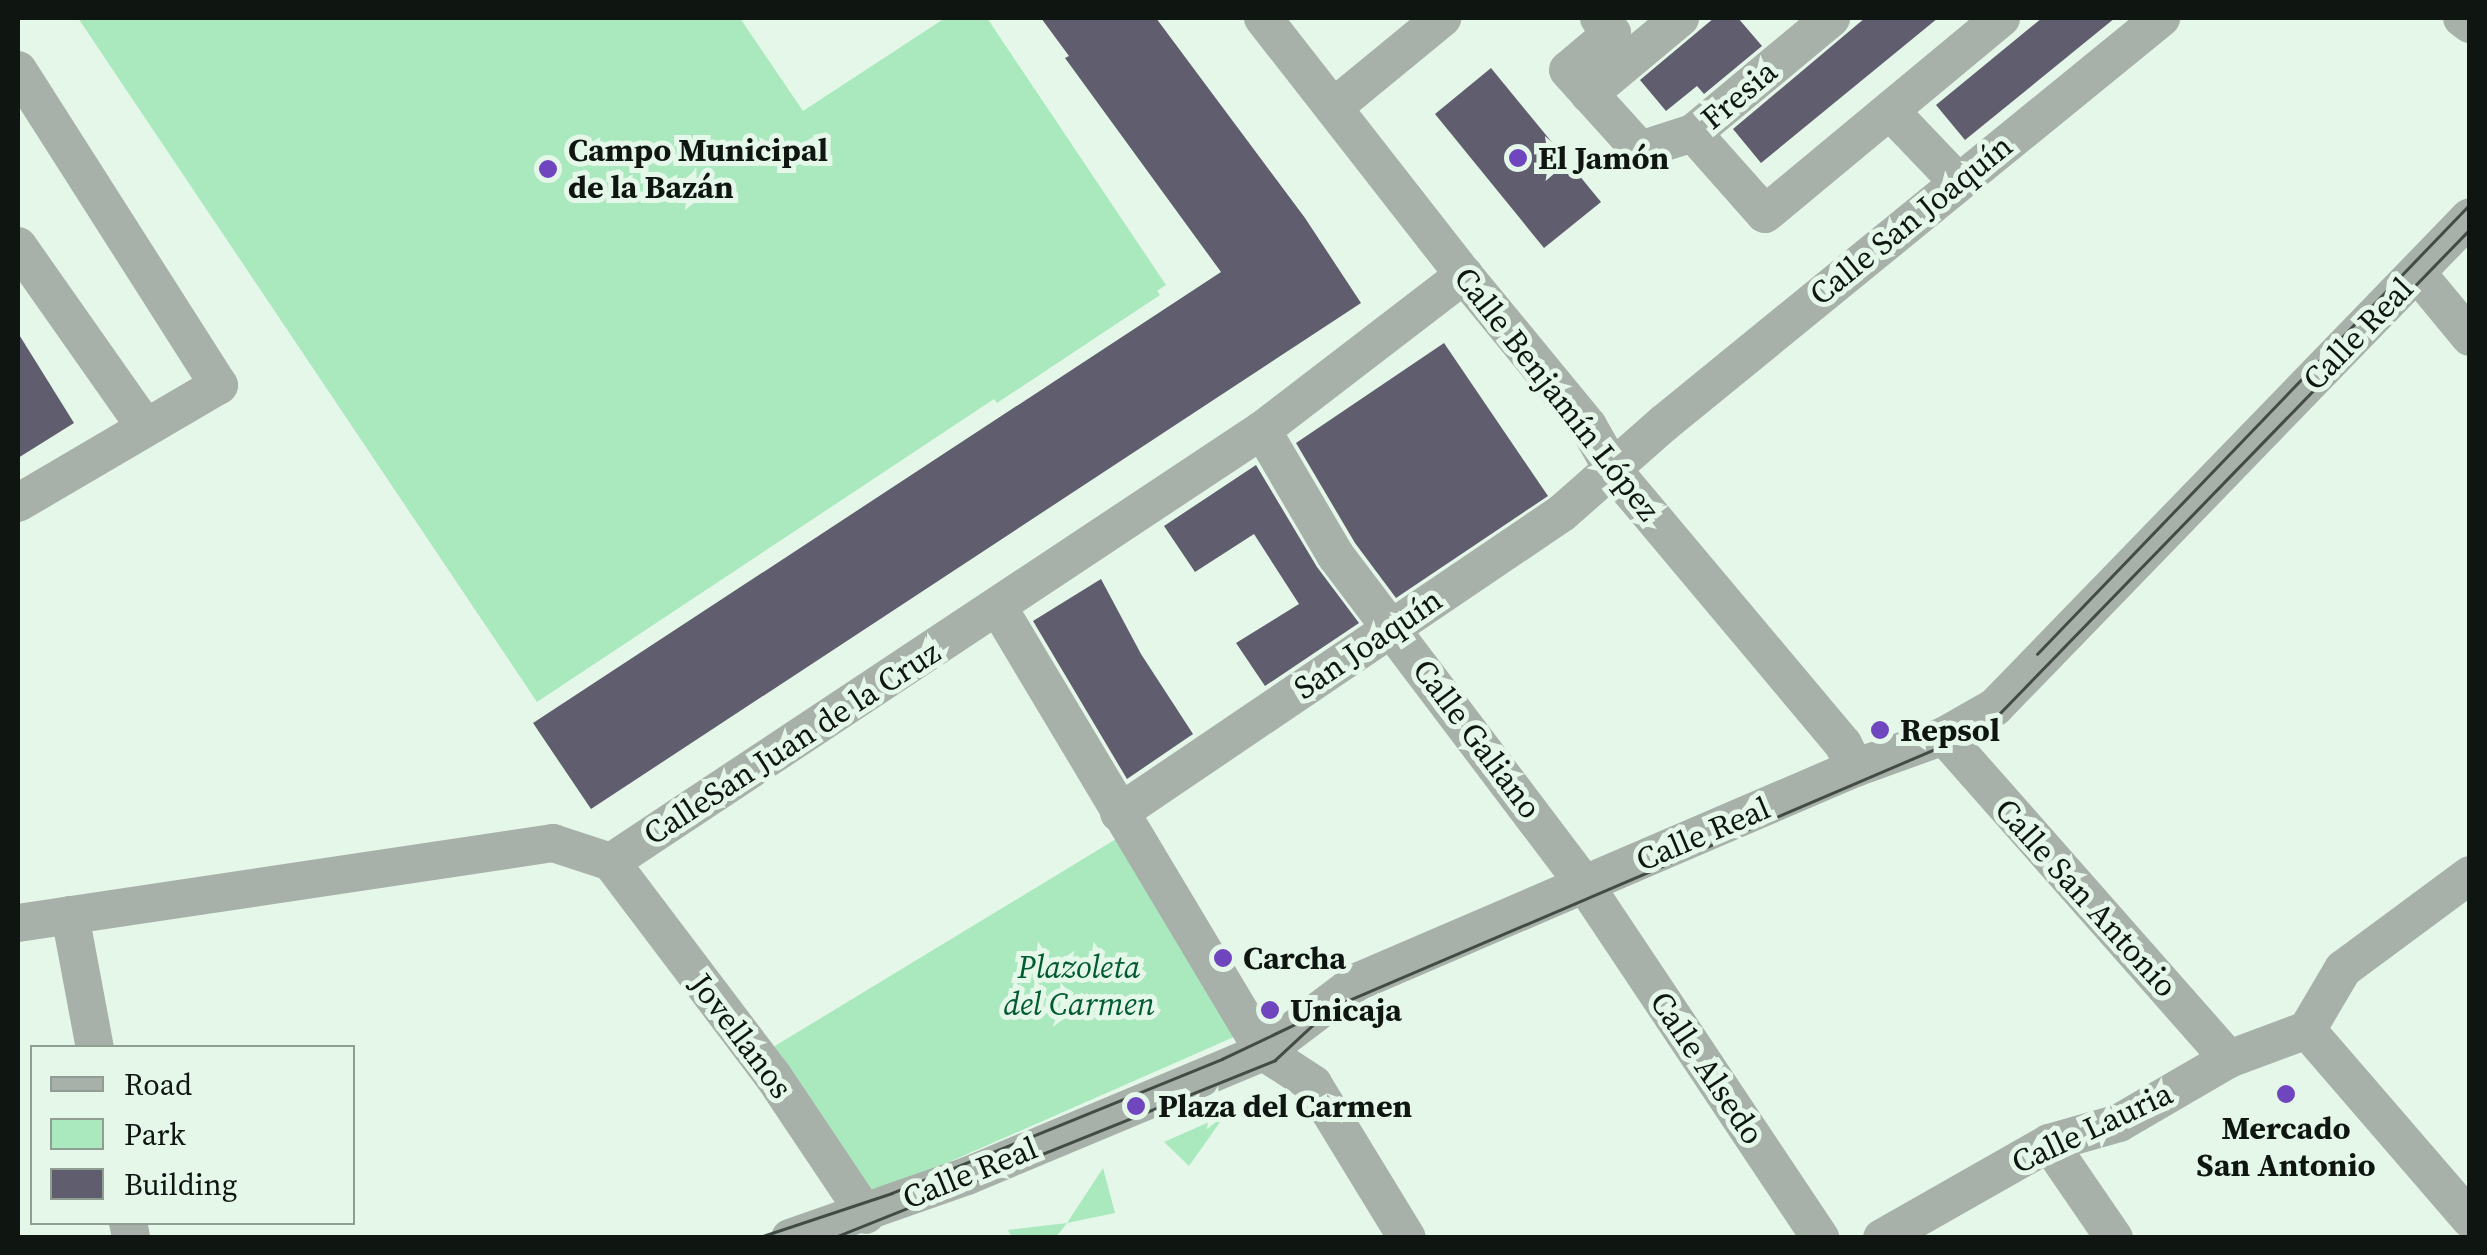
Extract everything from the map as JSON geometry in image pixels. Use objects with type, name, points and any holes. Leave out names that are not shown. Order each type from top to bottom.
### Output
[{"type":"street","name":"Calle Benjamín López","points":[[1263,18],[1588,426],[1613,470],[1843,744],[1854,768]]},
{"type":"street","points":[[1335,106],[1442,18]]},
{"type":"street","points":[[1598,18],[1612,33],[1568,70],[1640,150],[1693,133],[1765,214],[2001,18]]},
{"type":"street","points":[[1589,94],[1680,18]]},
{"type":"street","name":"Fresia","points":[[1693,133],[1830,18]]},
{"type":"street","name":"Calle San Joaquín","points":[[1613,470],[1663,424],[2161,18]]},
{"type":"street","points":[[2462,18],[2470,24]]},
{"type":"street","points":[[18,70],[220,386],[18,503]]},
{"type":"street","points":[[1891,112],[1958,182]]},
{"type":"street","name":"Calle Real","points":[[790,1238],[866,1215],[1264,1052],[1357,982],[1590,891],[1854,768],[1944,736],[1995,707],[2470,217]]},
{"type":"street","points":[[18,246],[144,427]]},
{"type":"street","points":[[2417,273],[2470,337]]},
{"type":"street","name":"CalleSan Juan de la Cruz","points":[[18,924],[553,843],[611,862],[1262,430],[1464,275]]},
{"type":"street","name":"Calle Galiano","points":[[1262,430],[1336,556],[1393,626],[1590,891]]},
{"type":"street","name":"San Joaquín","points":[[1119,813],[1562,513],[1613,470]]},
{"type":"street","points":[[998,607],[1264,1052],[1312,1084],[1407,1238]]},
{"type":"street","name":"Calle San Antonio","points":[[1944,736],[2229,1059]]},
{"type":"street","name":"Jovellanos","points":[[611,862],[755,1055],[866,1215]]},
{"type":"street","points":[[2470,875],[2343,969],[2307,1030],[2470,1218]]},
{"type":"street","name":"Calle Alsedo","points":[[1590,891],[1820,1238]]},
{"type":"street","points":[[70,915],[94,1045]]},
{"type":"street","name":"Calle Lauria","points":[[1882,1238],[2049,1142],[2119,1123],[2229,1059],[2307,1030]]},
{"type":"street","points":[[2049,1142],[2114,1238]]},
{"type":"green space","points":[[78,18],[740,18],[803,111],[945,18],[987,18],[1166,285],[1157,291],[1160,295],[997,403],[994,399],[537,702]]},
{"type":"green space","name":"Plazoleta del Carmen","points":[[1116,839],[1243,1033],[865,1199],[760,1055]]},
{"type":"green space","points":[[1225,1115],[1189,1166],[1164,1142]]},
{"type":"green space","points":[[1103,1168],[1115,1213],[1067,1223]]},
{"type":"green space","points":[[1067,1223],[1056,1237],[1012,1237],[1008,1230]]},
{"type":"building","points":[[1041,18],[1156,18],[1305,218],[1361,303],[591,809],[533,723],[1221,272],[1065,58],[1069,56]]},
{"type":"building","points":[[1714,18],[1738,18],[1762,46],[1704,94],[1697,86],[1666,111],[1640,80]]},
{"type":"building","points":[[1865,18],[1938,18],[1761,163],[1733,129]]},
{"type":"building","points":[[2042,18],[2115,18],[1965,140],[1936,105]]},
{"type":"building","name":"El Jamón","points":[[1491,68],[1601,202],[1544,248],[1435,114]]},
{"type":"building","points":[[18,333],[74,423],[18,458]]},
{"type":"building","points":[[1444,343],[1548,496],[1396,598],[1355,543],[1296,443]]},
{"type":"building","points":[[1256,465],[1317,567],[1359,623],[1265,686],[1236,643],[1299,604],[1254,534],[1195,572],[1164,526]]},
{"type":"building","points":[[1101,579],[1141,654],[1193,734],[1127,779],[1033,621]]},
{"type":"tram line","points":[[2037,654],[2470,204]]},
{"type":"tram line","points":[[757,1238],[892,1193],[1222,1059],[1312,1016],[1949,743],[1999,714],[2470,229]]},
{"type":"tram line","points":[[833,1238],[1275,1060],[1318,1020]]},
{"type":"place","name":"El Jamón","points":[[1518,158]]},
{"type":"place","name":"Campo Municipal de la Bazán","points":[[548,169]]},
{"type":"place","name":"Repsol","points":[[1880,730]]},
{"type":"place","name":"Carcha","points":[[1223,958]]},
{"type":"place","name":"Unicaja","points":[[1270,1010]]},
{"type":"place","name":"Mercado San Antonio","points":[[2286,1094]]},
{"type":"place","name":"Plaza del Carmen","points":[[1136,1106]]}]
